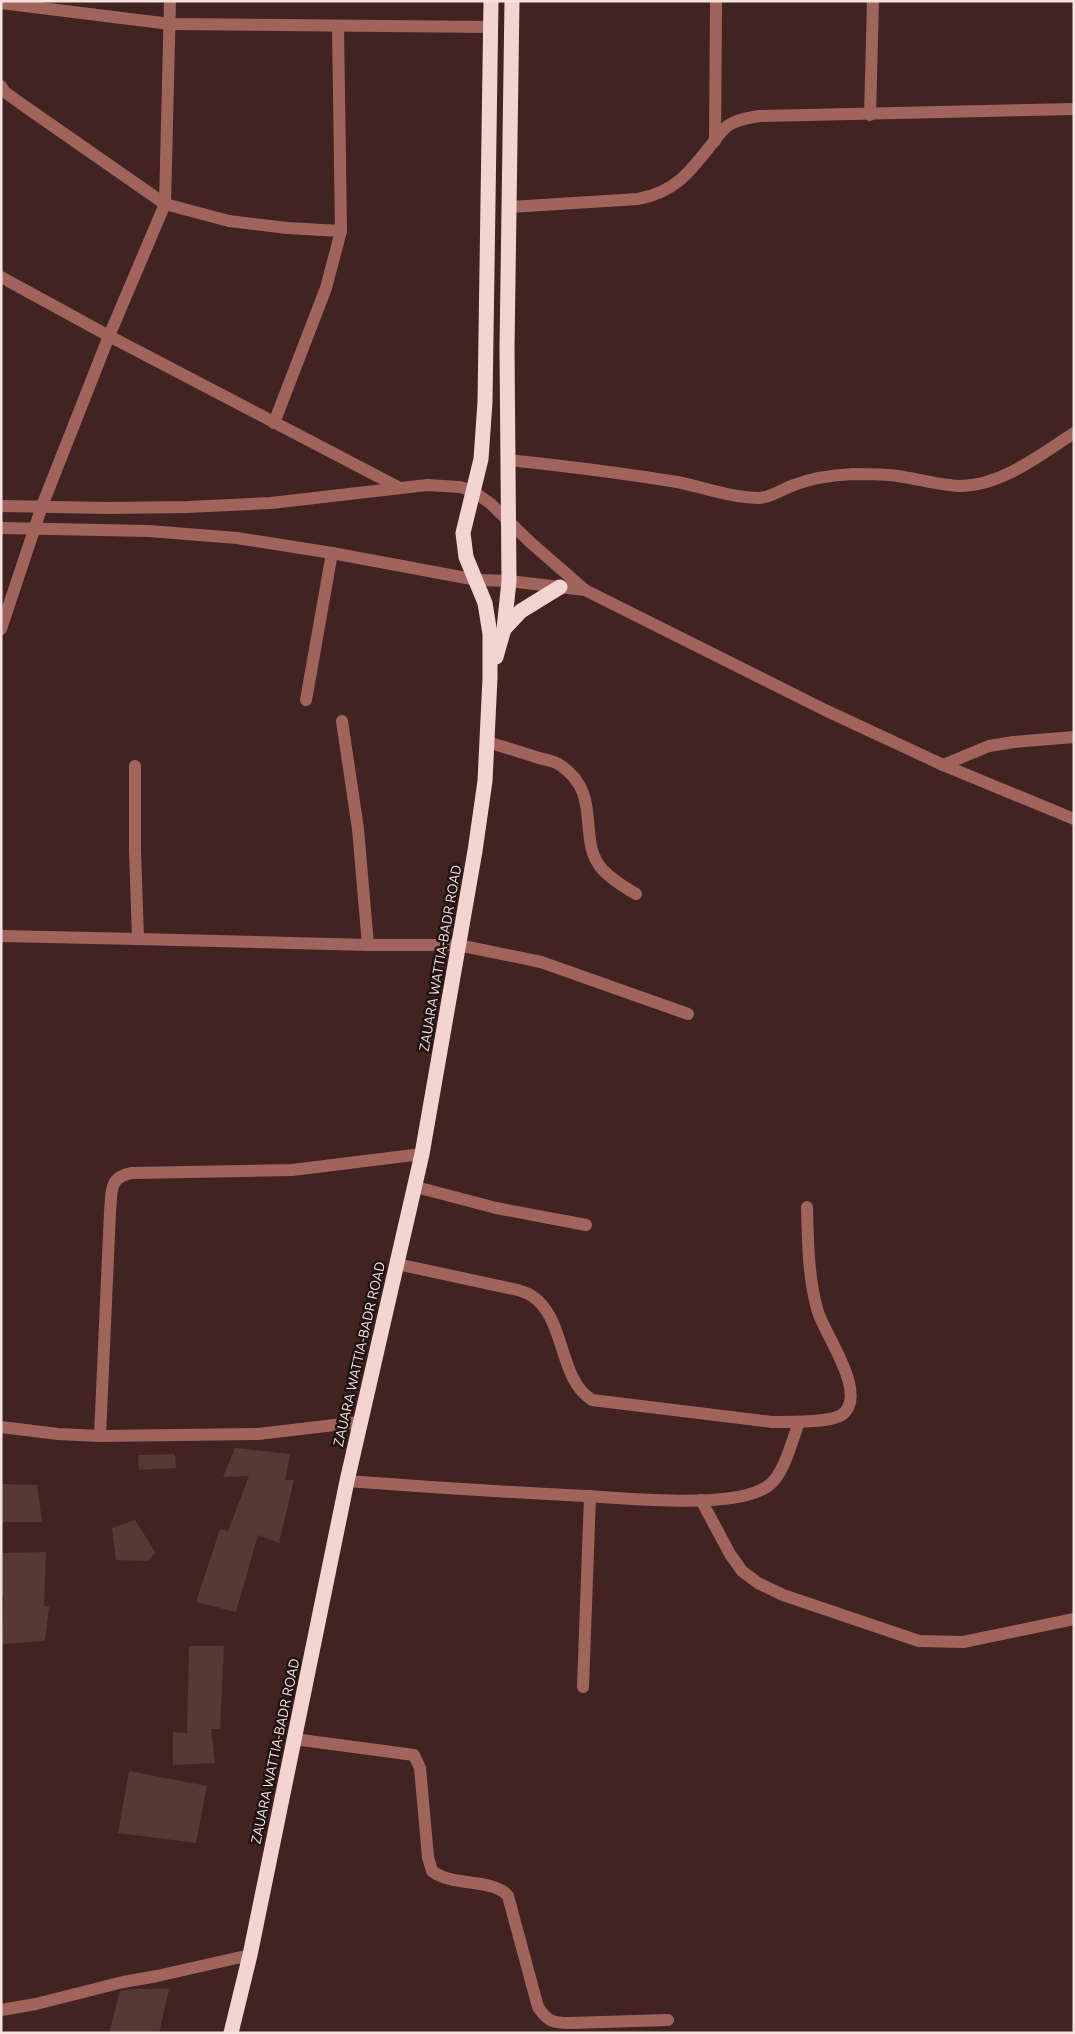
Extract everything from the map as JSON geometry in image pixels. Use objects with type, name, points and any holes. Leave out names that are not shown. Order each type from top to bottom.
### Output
[{"type":"highway","points":[[490,678],[489,627],[485,603],[466,557],[463,533],[481,459],[485,402],[491,1]]},
{"type":"highway","points":[[490,678],[504,629],[509,582],[510,522],[507,348],[512,1]]},
{"type":"highway","points":[[504,629],[521,611],[560,587]]},
{"type":"highway","name":"ZAUARA WATTIA-BADR ROAD","points":[[231,2033],[250,1955],[347,1481],[416,1187],[481,815],[490,678]]},
{"type":"street","points":[[1,628],[42,506],[165,204],[170,1]]},
{"type":"street","points":[[715,140],[716,1]]},
{"type":"street","points":[[870,115],[873,1]]},
{"type":"street","points":[[1,3],[170,24],[491,27]]},
{"type":"street","points":[[274,423],[326,288],[341,231],[338,26]]},
{"type":"street","points":[[1,86],[5,92],[20,104],[165,204],[202,216],[229,221],[287,228],[341,231]]},
{"type":"street","points":[[510,207],[638,199],[656,196],[669,189],[682,178],[728,125],[742,118],[759,116],[1074,109]]},
{"type":"street","points":[[1,277],[398,487]]},
{"type":"street","points":[[508,460],[611,471],[689,484],[739,496],[760,498],[769,496],[792,485],[830,476],[853,474],[898,476],[960,486],[988,481],[1013,470],[1074,433]]},
{"type":"street","points":[[1,506],[152,508],[271,503],[398,487],[444,485],[473,490],[585,590],[825,710],[943,765],[1074,819]]},
{"type":"street","points":[[1,528],[191,534],[237,538],[332,553],[477,580],[585,590]]},
{"type":"street","points":[[306,700],[332,553]]},
{"type":"street","points":[[342,721],[358,829],[368,945]]},
{"type":"street","points":[[943,765],[989,746],[1074,737]]},
{"type":"street","points":[[487,742],[559,764],[573,776],[582,787],[587,802],[593,851],[601,868],[636,894]]},
{"type":"street","points":[[135,766],[134,850],[138,939]]},
{"type":"street","points":[[1,936],[368,945],[458,945],[541,962],[688,1014]]},
{"type":"street","points":[[100,1436],[110,1212],[112,1188],[116,1179],[132,1173],[292,1170],[422,1154]]},
{"type":"street","points":[[416,1187],[496,1208],[586,1225]]},
{"type":"street","points":[[397,1264],[518,1290],[532,1295],[542,1304],[549,1316],[580,1390],[592,1400],[732,1418],[799,1422],[833,1418],[842,1415],[848,1407],[850,1400],[848,1380],[832,1340],[818,1314],[808,1260],[807,1207]]},
{"type":"street","points":[[1,1427],[100,1436],[258,1434],[360,1422]]},
{"type":"street","points":[[347,1481],[466,1490],[644,1499],[701,1500],[746,1496],[768,1487],[778,1477],[799,1422]]},
{"type":"street","points":[[583,1687],[590,1496]]},
{"type":"street","points":[[701,1500],[730,1554],[742,1571],[758,1582],[783,1595],[919,1641],[963,1642],[1074,1619]]},
{"type":"street","points":[[294,1739],[414,1755],[420,1768],[428,1857],[432,1871],[446,1878],[501,1889],[508,1896],[538,2007],[546,2019],[556,2023],[570,2024],[668,2020]]},
{"type":"street","points":[[1,2010],[36,2004],[122,1982],[158,1976],[250,1955]]},
{"type":"building","points":[[235,1448],[290,1454],[285,1480],[294,1480],[279,1543],[258,1535],[236,1612],[196,1602],[220,1529],[228,1531],[249,1476],[223,1477]]},
{"type":"building","points":[[175,1454],[176,1468],[139,1470],[138,1455]]},
{"type":"building","points":[[1,1484],[37,1485],[42,1522],[1,1522]]},
{"type":"building","points":[[135,1520],[156,1553],[147,1561],[116,1560],[112,1528]]},
{"type":"building","points":[[46,1552],[44,1606],[49,1606],[45,1641],[2,1644],[4,1597],[1,1597],[1,1553]]},
{"type":"building","points":[[189,1646],[224,1646],[220,1729],[211,1729],[215,1763],[173,1765],[173,1732],[187,1733]]},
{"type":"building","points":[[129,1771],[207,1786],[196,1843],[118,1833]]},
{"type":"building","points":[[132,1989],[169,1989],[159,2033],[109,2033],[120,1991]]}]
